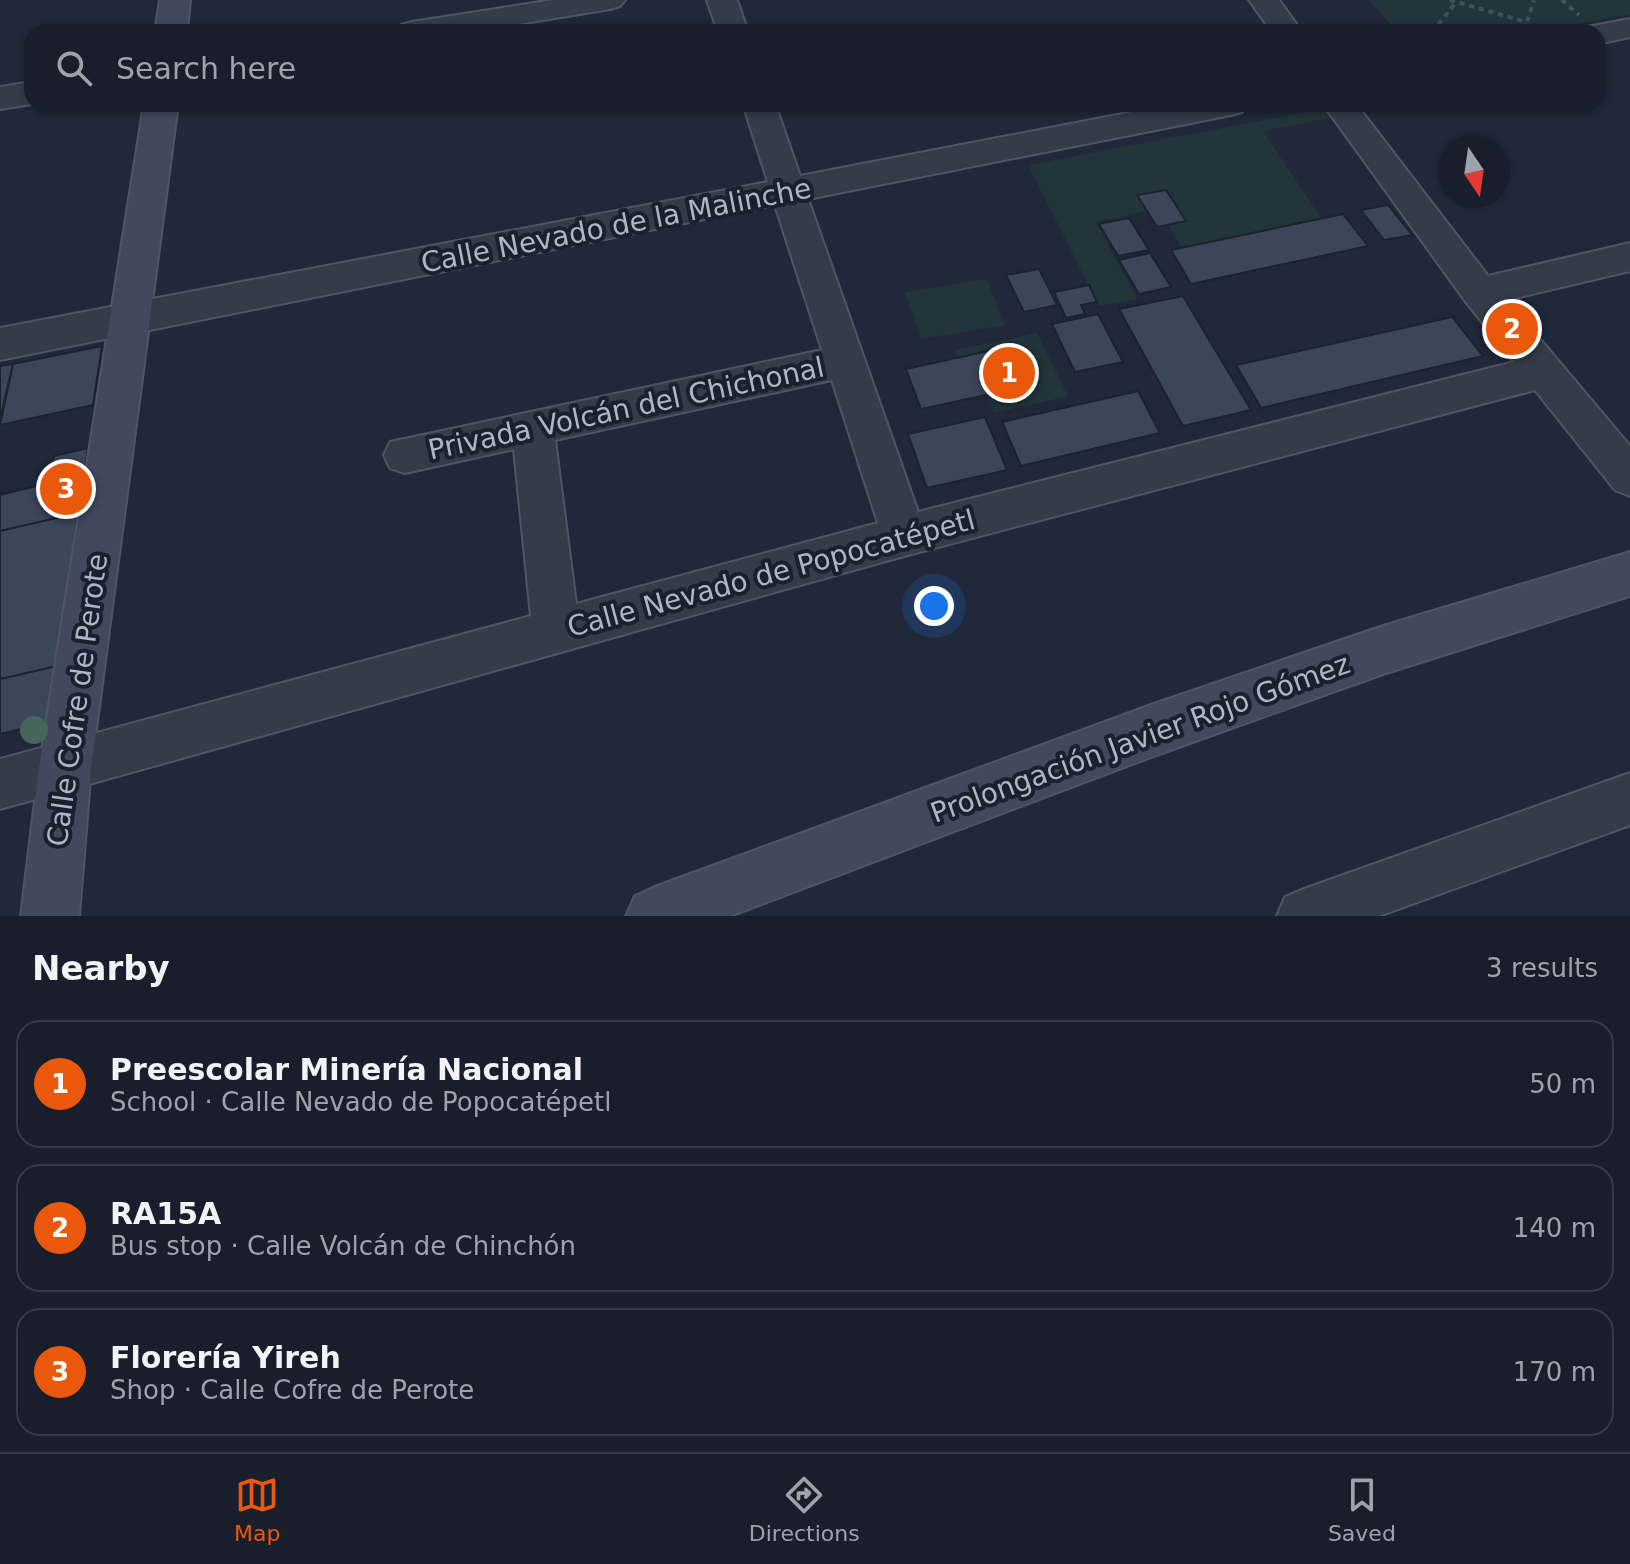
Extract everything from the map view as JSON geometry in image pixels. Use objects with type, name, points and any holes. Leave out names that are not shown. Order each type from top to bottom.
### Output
[{"type":"street","points":[[172,24],[175,0]]},
{"type":"street","points":[[462,24],[610,0]]},
{"type":"street","points":[[722,0],[730,24]]},
{"type":"street","points":[[1264,0],[1281,24]]},
{"type":"street","points":[[1606,27],[1630,28]]},
{"type":"street","points":[[0,98],[24,94]]},
{"type":"street","name":"Calle Cofre de Perote","points":[[50,916],[65,768],[160,112]]},
{"type":"street","points":[[762,112],[904,536]]},
{"type":"street","name":"Calle Nevado de la Malinche","points":[[0,344],[1191,112]]},
{"type":"street","points":[[1345,112],[1479,292],[1630,477]]},
{"type":"street","points":[[1479,292],[1630,257]]},
{"type":"street","name":"Privada Volcán del Chichonal","points":[[405,455],[846,361]]},
{"type":"street","name":"Calle Nevado de Popocatépetl","points":[[0,784],[904,536],[1544,371]]},
{"type":"street","points":[[533,429],[556,630]]},
{"type":"street","name":"Prolongación Javier Rojo Gómez","points":[[655,916],[1166,726],[1383,650],[1630,574]]},
{"type":"street","points":[[1318,913],[1630,799]]},
{"type":"path","points":[[1450,0],[1526,22],[1534,0]]},
{"type":"path","points":[[1562,0],[1588,24]]},
{"type":"path","points":[[1438,24],[1457,1]]},
{"type":"green space","points":[[1368,0],[1630,0],[1630,14],[1578,24],[1390,24]]},
{"type":"green space","points":[[1306,112],[1330,112],[1334,117],[1263,131],[1322,219],[1182,248],[1168,225],[1186,221],[1166,190],[1137,195],[1147,211],[1096,222],[1137,299],[1099,306],[1028,165]]},
{"type":"green space","points":[[987,279],[1005,325],[921,339],[905,292]]},
{"type":"green space","points":[[1037,333],[1068,396],[994,413],[986,395],[1010,389],[993,351],[958,358],[955,350]]},
{"type":"building","points":[[1166,190],[1186,221],[1157,227],[1137,195]]},
{"type":"building","points":[[1388,205],[1412,235],[1384,240],[1361,210]]},
{"type":"building","points":[[1343,214],[1368,246],[1191,284],[1171,250]]},
{"type":"building","points":[[1129,218],[1149,250],[1118,256],[1099,224]]},
{"type":"building","points":[[1150,253],[1171,287],[1139,294],[1119,260]]},
{"type":"building","points":[[1039,269],[1057,305],[1024,312],[1006,275]]},
{"type":"building","points":[[1089,285],[1097,302],[1081,305],[1085,314],[1066,318],[1054,292]]},
{"type":"building","points":[[1183,296],[1251,410],[1183,426],[1119,309]]},
{"type":"building","points":[[1098,314],[1123,362],[1075,372],[1052,324]]},
{"type":"building","points":[[1452,317],[1483,356],[1261,408],[1236,365]]},
{"type":"building","points":[[102,346],[93,405],[0,425],[13,364]]},
{"type":"building","points":[[993,350],[1010,390],[921,409],[906,369]]},
{"type":"building","points":[[13,364],[0,419],[0,366]]},
{"type":"building","points":[[1138,391],[1160,433],[1021,466],[1002,422]]},
{"type":"building","points":[[985,417],[1007,470],[927,488],[908,434]]},
{"type":"building","points":[[88,448],[78,513],[0,531],[0,495],[49,483],[54,456]]},
{"type":"building","points":[[78,513],[57,666],[0,679],[0,531]]},
{"type":"building","points":[[57,666],[49,722],[0,734],[0,679]]},
{"type":"place","name":"RA15A","points":[[1512,329]]},
{"type":"place","name":"Preescolar Minería Nacional","points":[[1009,373]]},
{"type":"place","name":"Florería Yireh","points":[[66,489]]}]
